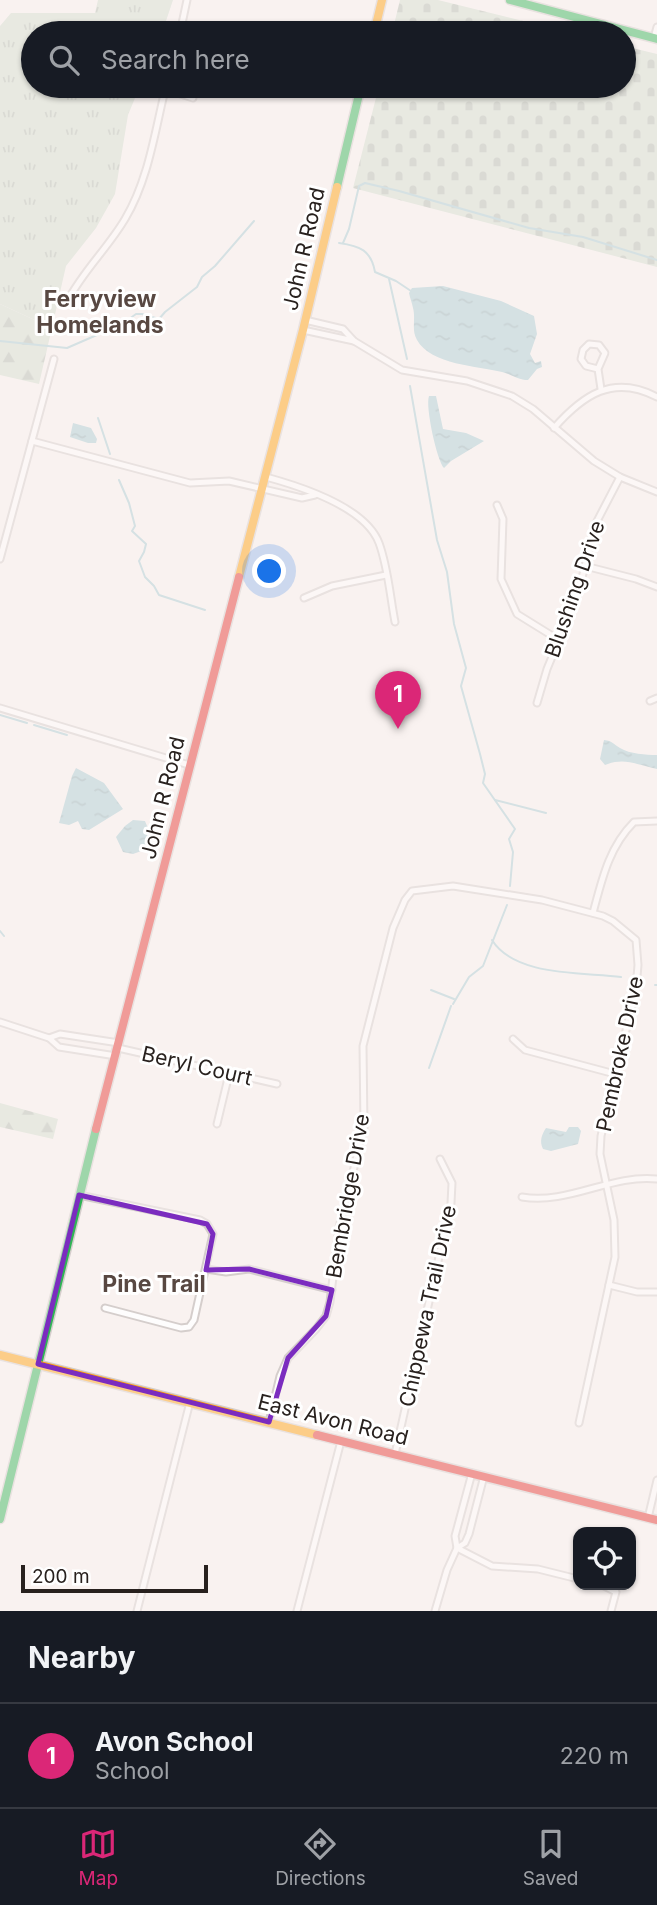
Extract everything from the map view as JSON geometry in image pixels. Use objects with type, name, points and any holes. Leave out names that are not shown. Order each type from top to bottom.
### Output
[{"type":"main road","points":[[377,21],[382,0]]},
{"type":"main road","points":[[510,0],[590,21]]},
{"type":"main road","points":[[636,33],[655,38]]},
{"type":"main road","name":"John R Road","points":[[0,1516],[189,765],[263,489],[358,98]]},
{"type":"main road","name":"East Avon Road","points":[[0,1355],[652,1519]]},
{"type":"street","points":[[183,21],[187,0]]},
{"type":"street","points":[[655,38],[657,27]]},
{"type":"street","points":[[67,302],[116,233],[135,200],[163,98]]},
{"type":"street","points":[[305,320],[343,329],[354,341],[402,370],[414,374],[446,376],[494,388],[513,396],[533,409],[581,452],[620,477],[657,492]]},
{"type":"street","points":[[303,330],[354,341]]},
{"type":"street","points":[[598,369],[586,366],[582,359],[583,350],[589,344],[599,345],[605,353],[598,369],[601,389]]},
{"type":"street","points":[[0,559],[54,359]]},
{"type":"street","points":[[554,428],[570,409],[601,389],[624,387],[657,397]]},
{"type":"street","points":[[32,441],[190,483],[229,481],[302,498],[315,495]]},
{"type":"street","points":[[266,477],[306,488],[315,495],[341,505],[365,522],[377,539],[395,622]]},
{"type":"street","name":"Blushing Drive","points":[[537,703],[578,594],[595,526],[620,477]]},
{"type":"street","points":[[497,505],[503,519],[501,579],[517,614],[559,640]]},
{"type":"street","points":[[585,566],[657,587]]},
{"type":"street","points":[[304,598],[332,586],[386,575]]},
{"type":"street","points":[[650,701],[657,698]]},
{"type":"street","points":[[0,708],[189,765]]},
{"type":"street","points":[[593,913],[606,866],[626,830],[634,822],[657,821]]},
{"type":"street","name":"Bembridge Drive","points":[[269,1422],[280,1376],[288,1358],[326,1316],[332,1290],[339,1227],[365,1128],[363,1046],[393,928],[405,900],[412,891],[453,886],[542,900],[593,913]]},
{"type":"street","name":"Pembroke Drive","points":[[579,1423],[616,1242],[600,1154],[601,1136],[636,988],[638,952],[636,940],[627,931],[613,921],[593,913]]},
{"type":"street","points":[[0,1022],[48,1038],[59,1047],[118,1049]]},
{"type":"street","points":[[48,1038],[60,1034],[118,1049]]},
{"type":"street","points":[[513,1040],[525,1050],[615,1074]]},
{"type":"street","name":"Beryl Court","points":[[118,1049],[277,1084]]},
{"type":"street","points":[[217,1124],[229,1074]]},
{"type":"street","name":"Chippewa Trail Drive","points":[[395,1454],[451,1203],[452,1183],[440,1159]]},
{"type":"street","points":[[522,1197],[536,1200],[554,1199],[639,1178],[657,1180]]},
{"type":"street","points":[[79,1195],[185,1217],[207,1224],[213,1234],[194,1320],[189,1327],[181,1328],[105,1308]]},
{"type":"street","points":[[206,1269],[226,1272],[258,1271],[332,1290]]},
{"type":"street","points":[[609,1285],[637,1292],[657,1292]]},
{"type":"street","points":[[137,1611],[190,1402]]},
{"type":"street","points":[[298,1611],[341,1441]]},
{"type":"street","points":[[457,1548],[455,1536],[472,1473]]},
{"type":"street","points":[[436,1611],[447,1570],[457,1548],[464,1543],[468,1534],[484,1476]]},
{"type":"street","points":[[652,1519],[657,1480]]},
{"type":"street","points":[[457,1548],[492,1566],[538,1569],[573,1577]]},
{"type":"street","points":[[611,1611],[616,1592],[614,1590]]},
{"type":"highlighted area","points":[[79,1195],[207,1224],[213,1234],[206,1270],[249,1269],[332,1290],[326,1316],[288,1358],[269,1422],[38,1364]]},
{"type":"green space","points":[[98,0],[173,0],[166,21],[21,21],[21,98],[135,98],[128,115],[115,194],[96,228],[66,266],[51,332],[39,322],[0,304],[0,26],[11,13],[95,13]]},
{"type":"green space","points":[[400,0],[438,0],[523,21],[395,21]]},
{"type":"green space","points":[[636,49],[657,54],[657,267],[353,188],[376,98],[636,98]]},
{"type":"green space","points":[[0,304],[39,322],[51,332],[39,384],[0,375]]},
{"type":"green space","points":[[0,1103],[58,1119],[53,1139],[0,1127]]},
{"type":"water","points":[[443,286],[501,301],[534,316],[537,334],[530,354],[535,363],[541,361],[542,367],[528,380],[524,380],[502,372],[444,360],[424,348],[415,336],[414,312],[409,293],[412,288]]},
{"type":"water","points":[[429,396],[436,396],[443,429],[466,433],[484,441],[444,468],[432,433]]},
{"type":"water","points":[[73,423],[91,428],[97,439],[96,443],[70,437]]},
{"type":"water","points":[[604,740],[628,752],[657,755],[657,769],[625,762],[605,765],[600,759]]},
{"type":"water","points":[[76,768],[104,783],[123,809],[89,830],[82,829],[78,821],[69,825],[59,823]]},
{"type":"water","points":[[133,820],[145,821],[151,836],[147,849],[133,854],[123,852],[116,837]]},
{"type":"water","points":[[569,1127],[578,1127],[581,1131],[578,1144],[551,1151],[543,1149],[541,1143],[546,1128],[566,1132]]},
{"type":"waterway","points":[[343,243],[359,186],[365,183],[529,228],[583,237],[657,260]]},
{"type":"waterway","points":[[0,341],[67,348],[114,330],[136,314],[159,319],[197,287],[202,277],[254,221]]},
{"type":"waterway","points":[[339,243],[363,250],[371,259],[375,272],[411,291]]},
{"type":"waterway","points":[[389,279],[407,359]]},
{"type":"waterway","points":[[410,386],[437,540],[447,572],[454,624],[466,668],[461,686],[485,774],[483,783],[515,829],[509,839],[513,852],[510,886]]},
{"type":"waterway","points":[[98,418],[110,454]]},
{"type":"waterway","points":[[119,480],[135,526],[132,531],[146,544],[139,561],[145,577],[159,595],[205,610]]},
{"type":"waterway","points":[[0,715],[27,723]]},
{"type":"waterway","points":[[34,725],[67,735]]},
{"type":"waterway","points":[[495,800],[546,813]]},
{"type":"waterway","points":[[453,1004],[469,977],[483,966],[507,905]]},
{"type":"waterway","points":[[0,931],[4,936]]},
{"type":"waterway","points":[[492,940],[503,952],[533,967],[621,977]]},
{"type":"waterway","points":[[431,990],[454,999]]},
{"type":"waterway","points":[[429,1068],[451,1006]]},
{"type":"traffic: fast","points":[[510,0],[589,21]]},
{"type":"traffic: fast","points":[[636,33],[657,39]]},
{"type":"traffic: fast","points":[[337,187],[358,98]]},
{"type":"traffic: fast","points":[[0,1519],[96,1129]]},
{"type":"traffic: slow","points":[[377,21],[382,0]]},
{"type":"traffic: slow","points":[[239,577],[337,187]]},
{"type":"traffic: slow","points":[[0,1355],[317,1435]]},
{"type":"traffic: jam","points":[[96,1129],[239,577]]},
{"type":"traffic: jam","points":[[317,1435],[657,1520]]},
{"type":"place","name":"Avon School","points":[[398,729]]},
{"type":"district","name":"Ferryview Homelands","points":[[100,312]]},
{"type":"district","name":"Pine Trail","points":[[154,1284]]}]
